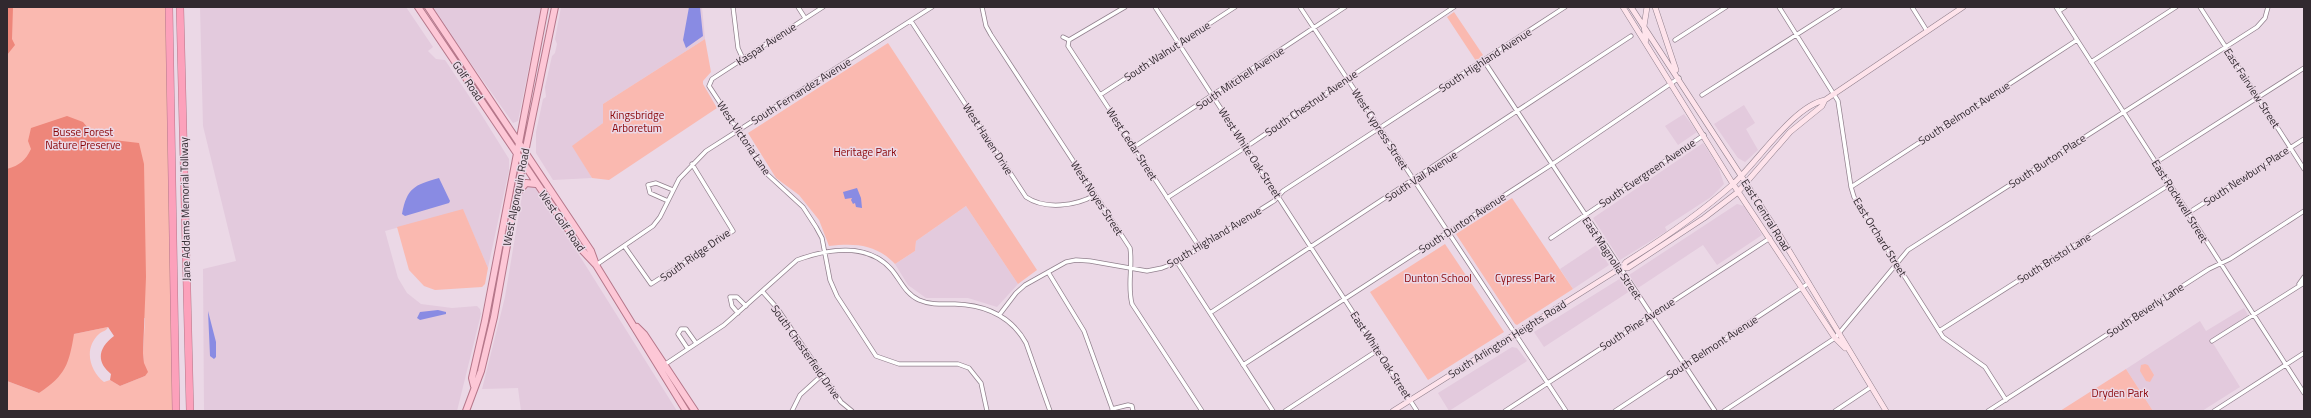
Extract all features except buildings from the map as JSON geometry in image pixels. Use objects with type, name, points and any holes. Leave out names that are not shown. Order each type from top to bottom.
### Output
[{"type":"highway","name":"Jane Addams Memorial Tollway","points":[[169,7],[176,411]]},
{"type":"highway","name":"Jane Addams Memorial Tollway","points":[[180,7],[190,411]]},
{"type":"main road","name":"Golf Road","points":[[418,7],[517,154]]},
{"type":"main road","name":"Golf Road","points":[[428,7],[525,151]]},
{"type":"main road","name":"West Algonquin Road","points":[[474,386],[472,378],[520,142],[545,7]]},
{"type":"main road","name":"West Algonquin Road","points":[[466,411],[474,386],[481,371],[494,317],[516,196],[555,7]]},
{"type":"main road","name":"East Central Road","points":[[1623,7],[1704,135],[1738,192],[1835,338],[1850,354]]},
{"type":"main road","points":[[1631,7],[1679,78]]},
{"type":"main road","points":[[1646,43],[1644,26],[1647,7]]},
{"type":"main road","points":[[1655,7],[1679,78]]},
{"type":"main road","name":"South Arlington Heights Road","points":[[1621,268],[1628,268],[1710,214],[1738,192],[1790,132],[1822,106],[1825,100],[1963,7]]},
{"type":"main road","name":"East Central Road","points":[[1679,78],[1809,283],[1850,354],[1886,411]]},
{"type":"main road","name":"South Arlington Heights Road","points":[[1393,411],[1621,268],[1626,262],[1701,211],[1733,184],[1786,126],[1818,101],[1825,100]]},
{"type":"main road","name":"West Golf Road","points":[[525,151],[591,251],[596,265]]},
{"type":"main road","name":"West Golf Road","points":[[517,154],[582,250],[596,265],[635,325],[644,334],[686,411]]},
{"type":"main road","points":[[516,196],[526,183],[536,184]]},
{"type":"main road","name":"West Golf Road","points":[[662,366],[695,411]]},
{"type":"street","points":[[732,7],[738,48],[743,59]]},
{"type":"street","points":[[798,7],[805,18]]},
{"type":"street","name":"Kaspar Avenue","points":[[710,82],[823,7]]},
{"type":"street","name":"South Fernandez Avenue","points":[[596,265],[625,247],[653,226],[679,179],[692,164],[706,152],[932,7]]},
{"type":"street","name":"West Noyes Street","points":[[982,7],[986,26],[991,35],[1130,248],[1129,293],[1132,304],[1202,411]]},
{"type":"street","points":[[1062,37],[1069,40],[1125,7]]},
{"type":"street","name":"West White Oak Street","points":[[1155,7],[1345,300]]},
{"type":"street","name":"South Walnut Avenue","points":[[1100,95],[1235,7]]},
{"type":"street","name":"West Cypress Street","points":[[1300,7],[1566,411]]},
{"type":"street","name":"South Mitchell Avenue","points":[[1134,147],[1345,7]]},
{"type":"street","name":"South Chestnut Avenue","points":[[1167,198],[1246,147],[1454,7]]},
{"type":"street","name":"South Highland Avenue","points":[[1000,314],[1016,293],[1066,262],[1076,260],[1130,269],[1154,270],[1177,262],[1274,201],[1278,196],[1380,128],[1565,7]]},
{"type":"street","points":[[1675,40],[1726,7]]},
{"type":"street","name":"East Orchard Street","points":[[1779,7],[1838,101],[1851,187],[1854,197],[1939,331],[1948,340],[1985,367],[2006,400]]},
{"type":"street","points":[[1702,94],[1840,7]]},
{"type":"street","points":[[1912,7],[1927,31]]},
{"type":"street","name":"East Rockwell Street","points":[[2056,7],[2304,393]]},
{"type":"street","points":[[2059,11],[2065,7]]},
{"type":"street","points":[[2091,62],[2176,7]]},
{"type":"street","name":"East Fairview Street","points":[[2200,7],[2304,169]]},
{"type":"street","name":"South Burton Place","points":[[1724,411],[1835,338],[1896,262],[1908,250],[2262,23],[2268,7]]},
{"type":"street","name":"West Haven Drive","points":[[911,21],[1026,197],[1043,205],[1085,200],[1095,195]]},
{"type":"street","name":"South Vail Avenue","points":[[1210,313],[1414,181],[1632,36]]},
{"type":"street","name":"West Cedar Street","points":[[1069,40],[1068,46],[1200,248]]},
{"type":"street","name":"South Belmont Avenue","points":[[1851,187],[2077,40]]},
{"type":"street","name":"East Magnolia Street","points":[[1484,61],[1584,215],[1621,268],[1650,316],[1714,411]]},
{"type":"street","points":[[2155,163],[2304,68]]},
{"type":"street","name":"South Dunton Avenue","points":[[1243,365],[1551,165],[1679,78]]},
{"type":"street","name":"West Victoria Lane","points":[[710,82],[709,86],[770,177],[803,207],[819,231],[830,280],[837,296],[876,356],[899,364],[958,364],[969,368],[981,383],[987,411]]},
{"type":"street","name":"South Evergreen Avenue","points":[[1551,238],[1704,135]]},
{"type":"street","name":"South Newbury Place","points":[[2188,213],[2304,139]]},
{"type":"street","name":"South Ridge Drive","points":[[625,247],[651,284],[733,231],[733,228],[692,164]]},
{"type":"street","points":[[668,200],[650,192],[648,185],[656,183],[673,190]]},
{"type":"street","name":"South Bristol Lane","points":[[1939,331],[2169,185]]},
{"type":"street","name":"South Beverly Lane","points":[[1988,411],[2304,211]]},
{"type":"street","name":"South Pine Avenue","points":[[1506,411],[1770,238]]},
{"type":"street","points":[[662,366],[738,313],[797,260],[825,253],[855,249],[869,252],[879,257],[891,269],[905,289],[919,300],[930,304],[981,307],[1000,314],[1021,332],[1050,411]]},
{"type":"street","points":[[1177,262],[1273,411]]},
{"type":"street","points":[[1048,272],[1084,331],[1112,410],[1128,405],[1132,406],[1133,411]]},
{"type":"street","points":[[2297,287],[2304,277]]},
{"type":"street","name":"South Belmont Avenue","points":[[1615,411],[1809,283]]},
{"type":"street","points":[[2212,341],[2304,283]]},
{"type":"street","name":"South Chesterfield Drive","points":[[762,291],[777,308],[841,402],[852,411]]},
{"type":"street","points":[[738,313],[732,306],[730,297],[737,296],[746,306]]},
{"type":"street","name":"East White Oak Street","points":[[1345,300],[1418,411]]},
{"type":"street","points":[[688,349],[678,334],[681,329],[686,328],[696,343]]},
{"type":"street","points":[[1285,411],[1378,350]]},
{"type":"street","points":[[2214,411],[2304,353]]},
{"type":"street","points":[[792,411],[800,395],[822,375]]},
{"type":"street","points":[[1835,411],[1871,387]]},
{"type":"shaded area","points":[[200,7],[406,7],[433,47],[428,51],[436,59],[445,60],[481,114],[509,159],[509,170],[488,268],[463,210],[385,231],[398,278],[407,293],[421,304],[452,308],[477,306],[480,309],[481,314],[457,411],[204,411],[203,269],[236,261],[203,126]]},
{"type":"shaded area","points":[[431,7],[541,7],[518,121],[513,123]]},
{"type":"shaded area","points":[[561,7],[702,7],[705,39],[603,104],[603,123],[573,146],[592,178],[553,180],[536,153],[536,132],[543,99],[546,97],[545,87],[552,56],[555,53],[557,44],[555,39]]},
{"type":"shaded area","points":[[1744,105],[1755,123],[1746,129],[1758,150],[1745,162],[1738,158],[1714,124]]},
{"type":"shaded area","points":[[1684,114],[1697,132],[1678,145],[1665,126]]},
{"type":"shaded area","points":[[1703,143],[1718,166],[1724,184],[1711,197],[1665,227],[1667,231],[1620,260],[1593,218]]},
{"type":"shaded area","points":[[529,185],[534,185],[537,188],[677,411],[521,411],[518,388],[482,389],[505,297],[523,189]]},
{"type":"shaded area","points":[[1737,204],[1744,206],[1762,235],[1717,265],[1703,245],[1638,288],[1629,275]]},
{"type":"shaded area","points":[[966,206],[1018,284],[997,307],[968,298],[926,298],[908,285],[895,264],[915,251],[916,241]]},
{"type":"shaded area","points":[[1596,245],[1609,265],[1573,289],[1560,269]]},
{"type":"shaded area","points":[[1621,278],[1630,291],[1544,347],[1534,332]]},
{"type":"shaded area","points":[[2244,308],[2248,315],[2211,340],[2240,387],[2202,411],[2153,411],[2126,369],[2200,321],[2206,331]]},
{"type":"shaded area","points":[[1512,347],[1517,348],[1527,361],[1449,411],[1438,393]]},
{"type":"green space","name":"Busse Forest Nature Preserve","points":[[7,7],[169,7],[175,411],[7,411],[7,381],[39,393],[74,334],[108,327],[94,340],[90,353],[92,366],[104,382],[110,380],[120,386],[145,376],[143,353],[145,318],[7,317]]},
{"type":"green space","points":[[7,7],[13,7],[12,39],[15,45],[7,55]]},
{"type":"green space","points":[[1454,12],[1483,55],[1476,61],[1447,17]]},
{"type":"green space","name":"Kingsbridge Arboretum","points":[[705,39],[711,72],[703,81],[703,84],[717,108],[609,180],[592,178],[572,146],[603,123],[603,104]]},
{"type":"green space","name":"Heritage Park","points":[[888,43],[1037,270],[1018,284],[966,206],[916,241],[915,251],[895,264],[880,252],[865,246],[829,246],[819,220],[799,195],[776,178],[748,133]]},
{"type":"green space","points":[[67,116],[83,122],[92,133],[105,139],[139,143],[144,164],[146,277],[143,353],[144,363],[148,372],[145,376],[120,386],[110,380],[111,374],[103,365],[101,360],[102,350],[114,336],[108,327],[74,334],[65,368],[48,387],[39,393],[7,381],[7,169],[22,162],[29,153],[31,149],[28,141],[31,128]]},
{"type":"green space","name":"Cypress Park","points":[[1512,198],[1573,289],[1517,325],[1456,234]]},
{"type":"green space","points":[[463,209],[488,268],[485,284],[482,287],[435,290],[424,286],[409,270],[397,227]]},
{"type":"green space","name":"Dunton School","points":[[1445,244],[1504,332],[1428,380],[1370,292]]},
{"type":"green space","points":[[2141,365],[2148,365],[2154,375],[2150,382],[2146,381],[2140,371]]},
{"type":"green space","name":"Dryden Park","points":[[2126,369],[2153,411],[2060,411]]},
{"type":"water","points":[[689,7],[700,7],[703,36],[686,48],[683,40]]},
{"type":"water","points":[[439,178],[450,201],[449,203],[405,216],[402,214],[406,198],[413,189],[423,183]]},
{"type":"water","points":[[857,188],[861,198],[862,208],[856,207],[855,203],[853,204],[851,200],[852,198],[845,199],[843,192]]},
{"type":"water","points":[[438,310],[446,312],[446,314],[420,320],[417,318],[420,312]]},
{"type":"water","points":[[208,311],[216,342],[216,357],[214,359],[210,356]]}]
